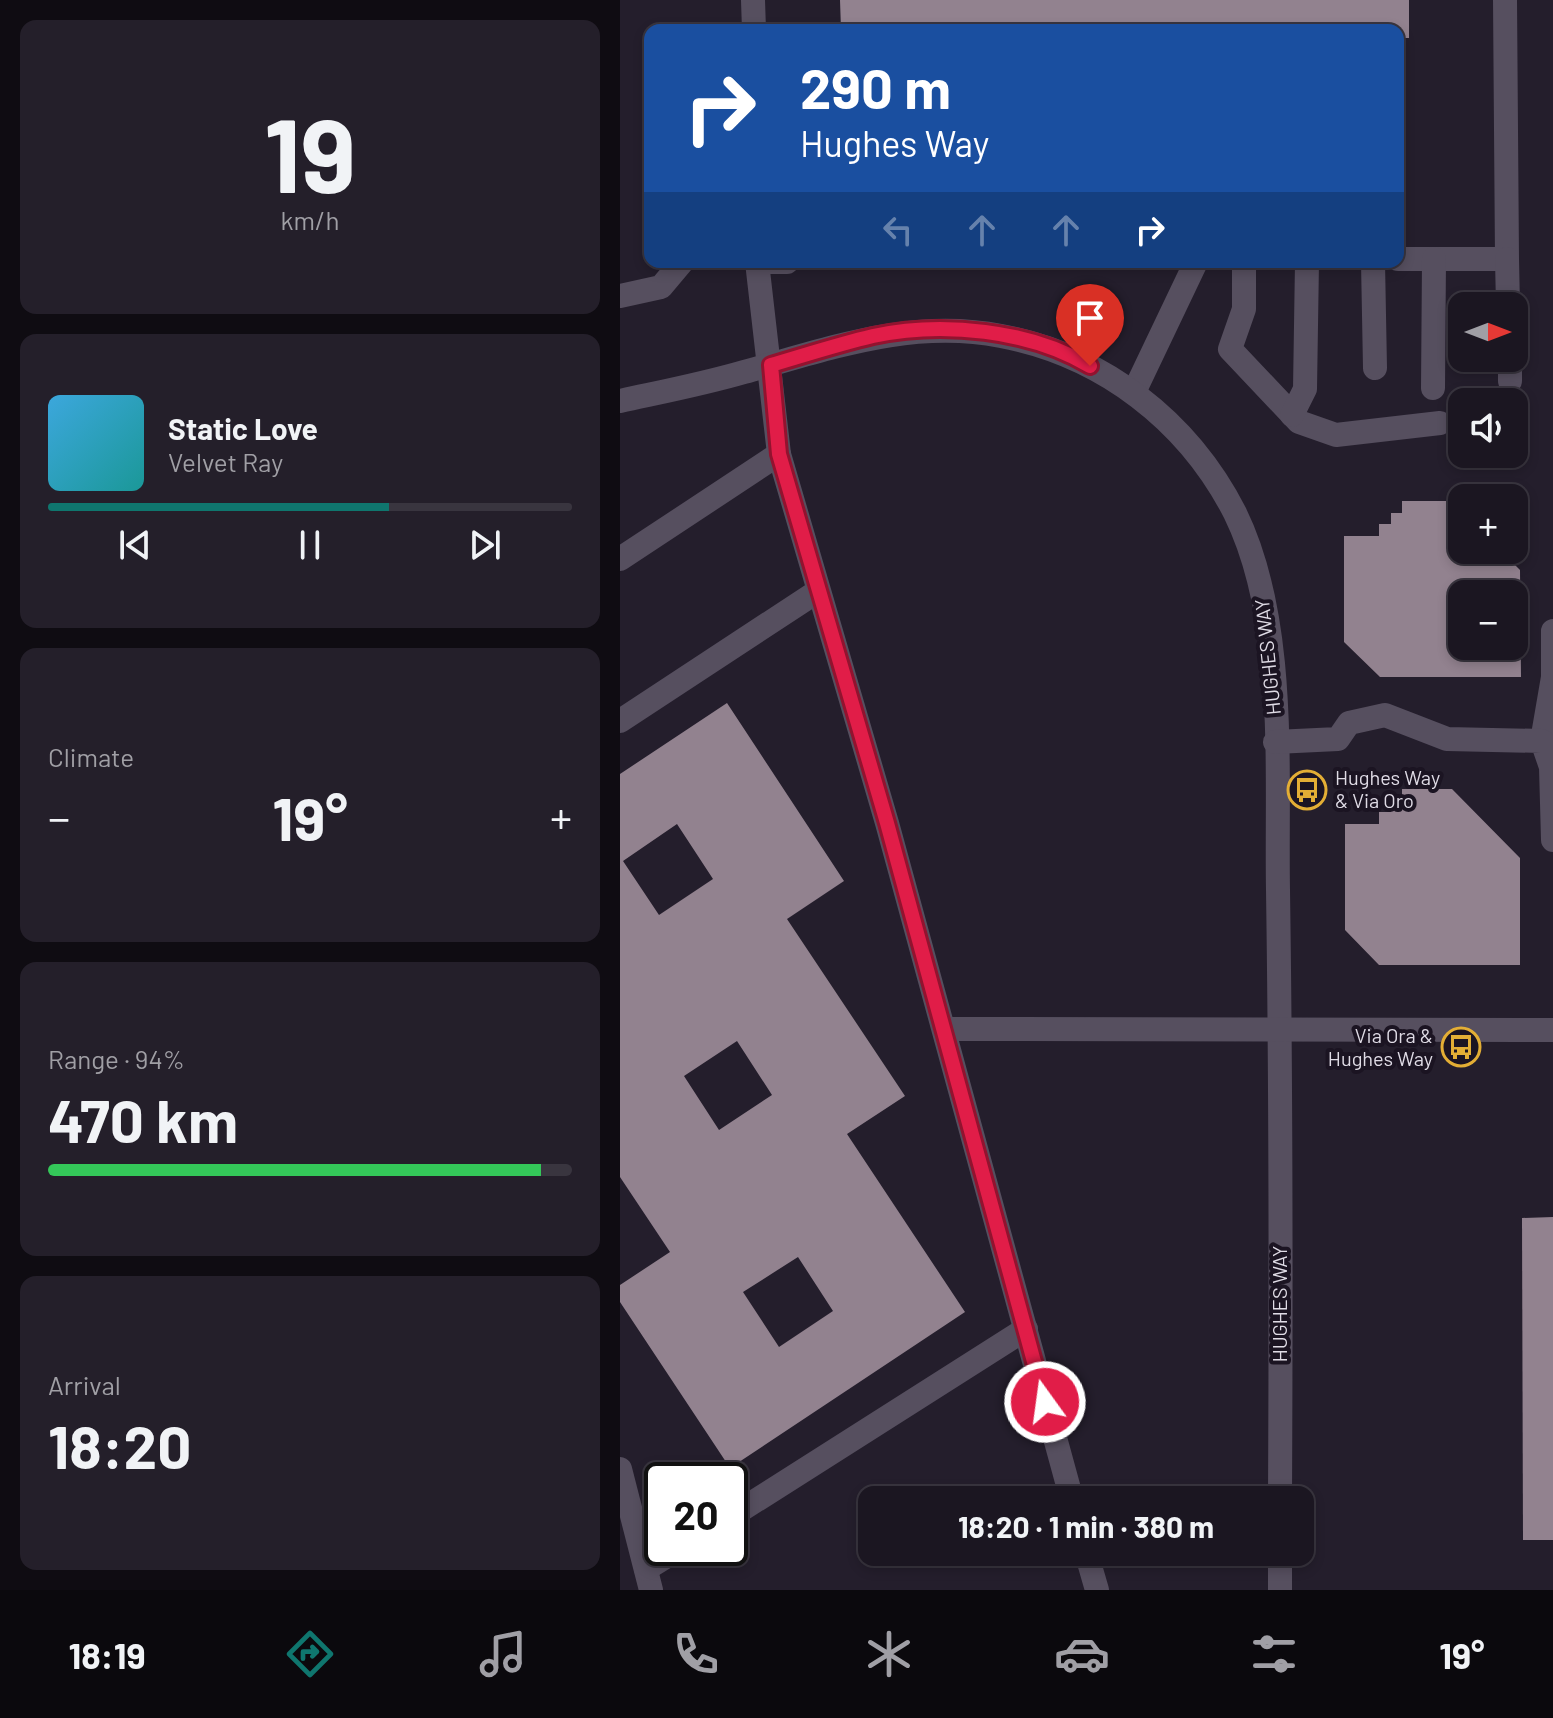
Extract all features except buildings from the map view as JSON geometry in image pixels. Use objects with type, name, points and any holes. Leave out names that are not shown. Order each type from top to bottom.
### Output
[{"type":"street","points":[[753,0],[754,24]]},
{"type":"street","points":[[1505,0],[1508,292]]},
{"type":"street","points":[[1404,259],[1507,259]]},
{"type":"street","points":[[1433,388],[1434,259]]},
{"type":"street","points":[[620,296],[661,287],[677,268]]},
{"type":"street","points":[[757,268],[771,365],[779,454],[945,1029],[1068,1486]]},
{"type":"street","points":[[1134,392],[1193,268]]},
{"type":"street","points":[[1244,268],[1244,309],[1230,349],[1299,422],[1336,435],[1440,423]]},
{"type":"street","points":[[1292,415],[1305,389],[1307,268]]},
{"type":"street","points":[[1373,268],[1375,368]]},
{"type":"street","name":"HUGHES WAY","points":[[620,401],[771,365],[875,335],[944,329],[1000,335],[1069,353],[1134,392],[1191,443],[1235,515],[1262,592],[1274,691],[1280,1029],[1280,1486]]},
{"type":"street","points":[[620,559],[779,454]]},
{"type":"street","points":[[620,721],[818,591]]},
{"type":"street","points":[[1553,631],[1553,677],[1542,741],[1551,767],[1553,840]]},
{"type":"street","points":[[1275,742],[1338,739],[1349,723],[1385,715],[1447,739],[1542,741]]},
{"type":"street","points":[[945,1029],[1553,1030]]},
{"type":"street","points":[[748,1506],[1026,1329]]},
{"type":"street","points":[[620,1469],[648,1580]]},
{"type":"street","points":[[1090,1566],[1097,1590]]},
{"type":"street","points":[[1280,1566],[1280,1590]]},
{"type":"place","name":"Hughes Way & Via Oro","points":[[1307,790]]},
{"type":"place","name":"Via Ora & Hughes Way","points":[[1461,1047]]},
{"type":"route","points":[[1045,1402],[887,823],[779,454],[771,365],[875,335],[944,329],[1000,335],[1069,353],[1090,366]]}]
